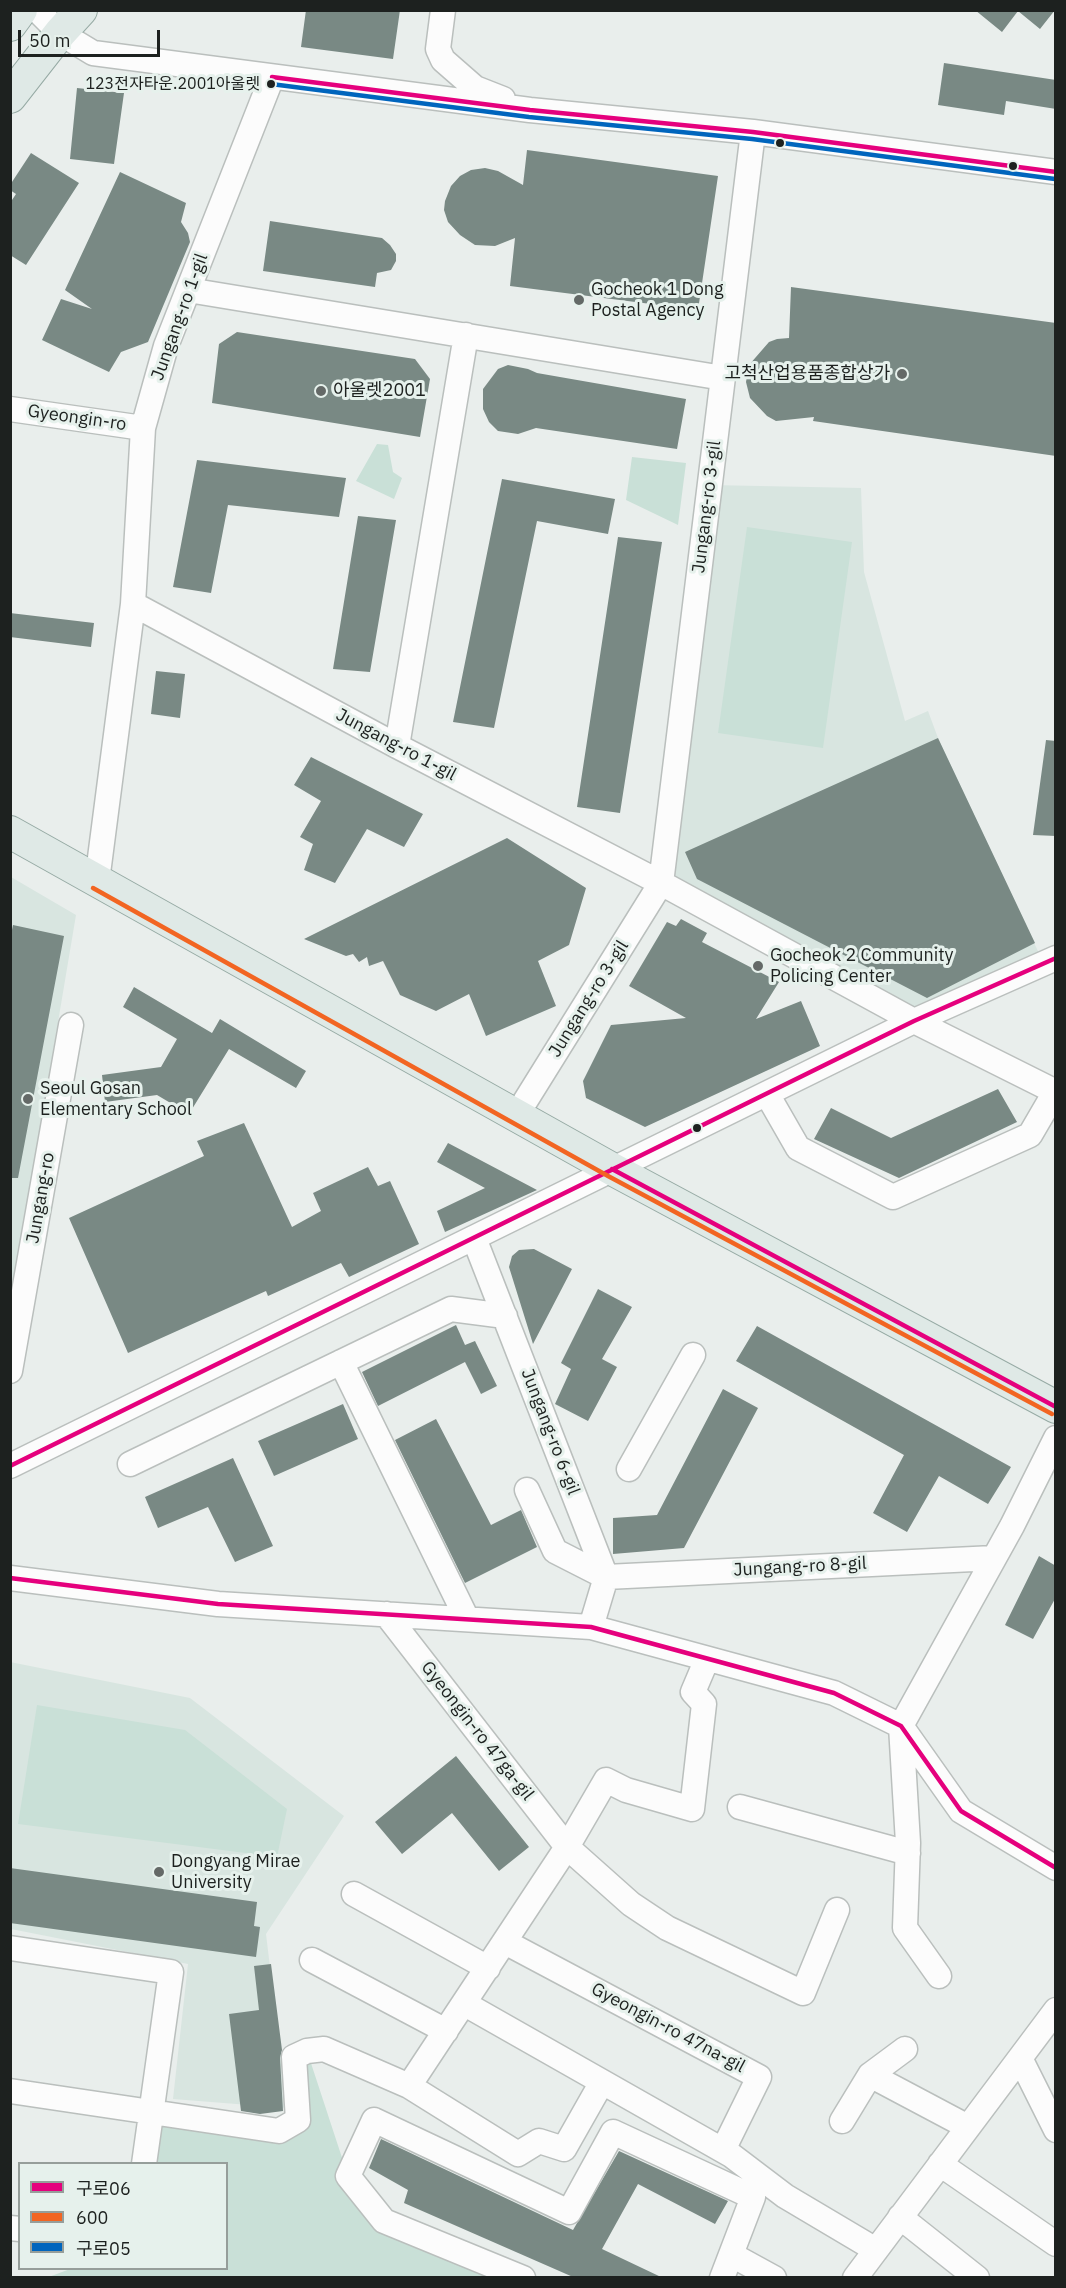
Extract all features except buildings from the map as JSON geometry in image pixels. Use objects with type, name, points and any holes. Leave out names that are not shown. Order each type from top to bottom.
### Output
[{"type":"main road","points":[[10,25],[21,10]]},
{"type":"main road","points":[[10,97],[81,10]]},
{"type":"main road","points":[[10,832],[612,1169],[1056,1407]]},
{"type":"street","points":[[37,10],[60,33],[93,53],[530,110],[753,132],[1056,172]]},
{"type":"street","points":[[443,10],[438,49],[442,60],[475,88],[530,110]]},
{"type":"street","name":"Jungang-ro 1-gil","points":[[97,881],[133,604],[143,428],[166,346],[272,77]]},
{"type":"street","name":"Jungang-ro 3-gil","points":[[516,1116],[662,883],[753,132]]},
{"type":"street","points":[[188,290],[723,378]]},
{"type":"street","points":[[397,746],[466,335]]},
{"type":"street","name":"Gyeongin-ro","points":[[10,409],[143,428]]},
{"type":"street","name":"Jungang-ro 1-gil","points":[[133,604],[397,746],[662,883]]},
{"type":"street","points":[[662,883],[914,1021],[1055,1092],[1030,1135],[893,1197],[798,1148],[767,1094]]},
{"type":"street","points":[[10,1466],[914,1021],[1056,958]]},
{"type":"street","name":"Jungang-ro","points":[[10,1371],[71,1025]]},
{"type":"street","name":"Jungang-ro 6-gil","points":[[474,1238],[606,1577]]},
{"type":"street","points":[[130,1464],[451,1309],[505,1316]]},
{"type":"street","points":[[629,1469],[693,1355]]},
{"type":"street","points":[[341,1362],[467,1619]]},
{"type":"street","points":[[939,1976],[905,1928],[908,1853],[901,1726],[994,1558],[1056,1438]]},
{"type":"street","points":[[527,1490],[555,1551],[606,1577],[591,1627]]},
{"type":"street","name":"Jungang-ro 8-gil","points":[[606,1577],[994,1558]]},
{"type":"street","points":[[10,1578],[218,1605],[591,1627],[834,1693],[901,1726],[961,1811],[1056,1868]]},
{"type":"street","name":"Gyeongin-ro 47ga-gil","points":[[386,1614],[567,1847],[631,1904],[667,1928],[803,1993],[837,1910]]},
{"type":"street","points":[[409,2086],[567,1847],[606,1780],[626,1790],[692,1809],[704,1704],[693,1692],[707,1659]]},
{"type":"street","points":[[740,1807],[908,1853]]},
{"type":"street","points":[[354,1894],[488,1968]]},
{"type":"street","name":"Gyeongin-ro 47na-gil","points":[[505,1942],[759,2077],[723,2150]]},
{"type":"street","points":[[10,1948],[171,1972],[144,2162]]},
{"type":"street","points":[[312,1960],[446,2031]]},
{"type":"street","points":[[465,2004],[723,2150],[785,2196],[876,2250]]},
{"type":"street","points":[[855,2277],[1056,2010]]},
{"type":"street","points":[[10,2091],[279,2131],[298,2120],[294,2057],[307,2051],[324,2049],[409,2086],[518,2154],[539,2141],[564,2149],[603,2082]]},
{"type":"street","points":[[842,2121],[870,2075],[905,2049]]},
{"type":"street","points":[[1020,2058],[1056,2130]]},
{"type":"street","points":[[870,2075],[968,2127]]},
{"type":"street","points":[[523,2277],[384,2221],[348,2176],[374,2120],[568,2212],[613,2132],[753,2197],[722,2277]]},
{"type":"street","points":[[940,2164],[1056,2244]]},
{"type":"street","points":[[900,2217],[977,2277]]},
{"type":"street","points":[[732,2255],[774,2277]]},
{"type":"shaded area","points":[[710,485],[861,488],[864,572],[905,721],[928,711],[938,738],[1044,964],[914,1021],[661,883]]},
{"type":"shaded area","name":"Seoul Gosan Elementary School","points":[[11,877],[76,915],[14,1284],[11,1283]]},
{"type":"shaded area","name":"Dongyang Mirae University","points":[[10,1662],[190,1698],[344,1816],[266,1934],[287,2108],[173,2099],[188,1964],[11,1929]]},
{"type":"green space","points":[[377,444],[388,445],[393,472],[402,478],[394,499],[356,481]]},
{"type":"green space","points":[[632,457],[686,463],[678,525],[626,500]]},
{"type":"green space","points":[[747,527],[852,542],[823,748],[718,733]]},
{"type":"green space","points":[[37,1705],[185,1730],[287,1809],[277,1857],[18,1824]]},
{"type":"green space","points":[[307,2051],[348,2176],[384,2221],[523,2278],[46,2278],[67,2270],[228,2270],[228,2162],[144,2162],[152,2111],[279,2131]]},
{"type":"transit line","name":"구로06","points":[[272,77],[530,110],[753,132],[1056,172]]},
{"type":"transit line","name":"구로05","points":[[271,84],[529,117],[752,139],[1055,179]]},
{"type":"transit line","name":"600","points":[[93,888],[608,1176],[1052,1414]]},
{"type":"transit line","name":"구로06","points":[[10,1466],[914,1021],[1056,958]]},
{"type":"transit line","name":"구로06","points":[[612,1169],[1056,1407]]},
{"type":"transit line","name":"구로06","points":[[10,1578],[218,1604],[591,1627],[834,1693],[901,1726],[961,1811],[1056,1868]]},
{"type":"place","name":"123전자타운.2001아울렛","points":[[271,84]]},
{"type":"place","name":"Gocheok 1 Dong Postal Agency","points":[[579,300]]},
{"type":"place","name":"고척산업용품종합상가","points":[[902,374]]},
{"type":"place","name":"아울렛2001","points":[[321,391]]},
{"type":"place","name":"Gocheok 2 Community Policing Center","points":[[758,966]]},
{"type":"place","name":"Seoul Gosan Elementary School","points":[[28,1099]]},
{"type":"place","name":"Dongyang Mirae University","points":[[159,1872]]}]
